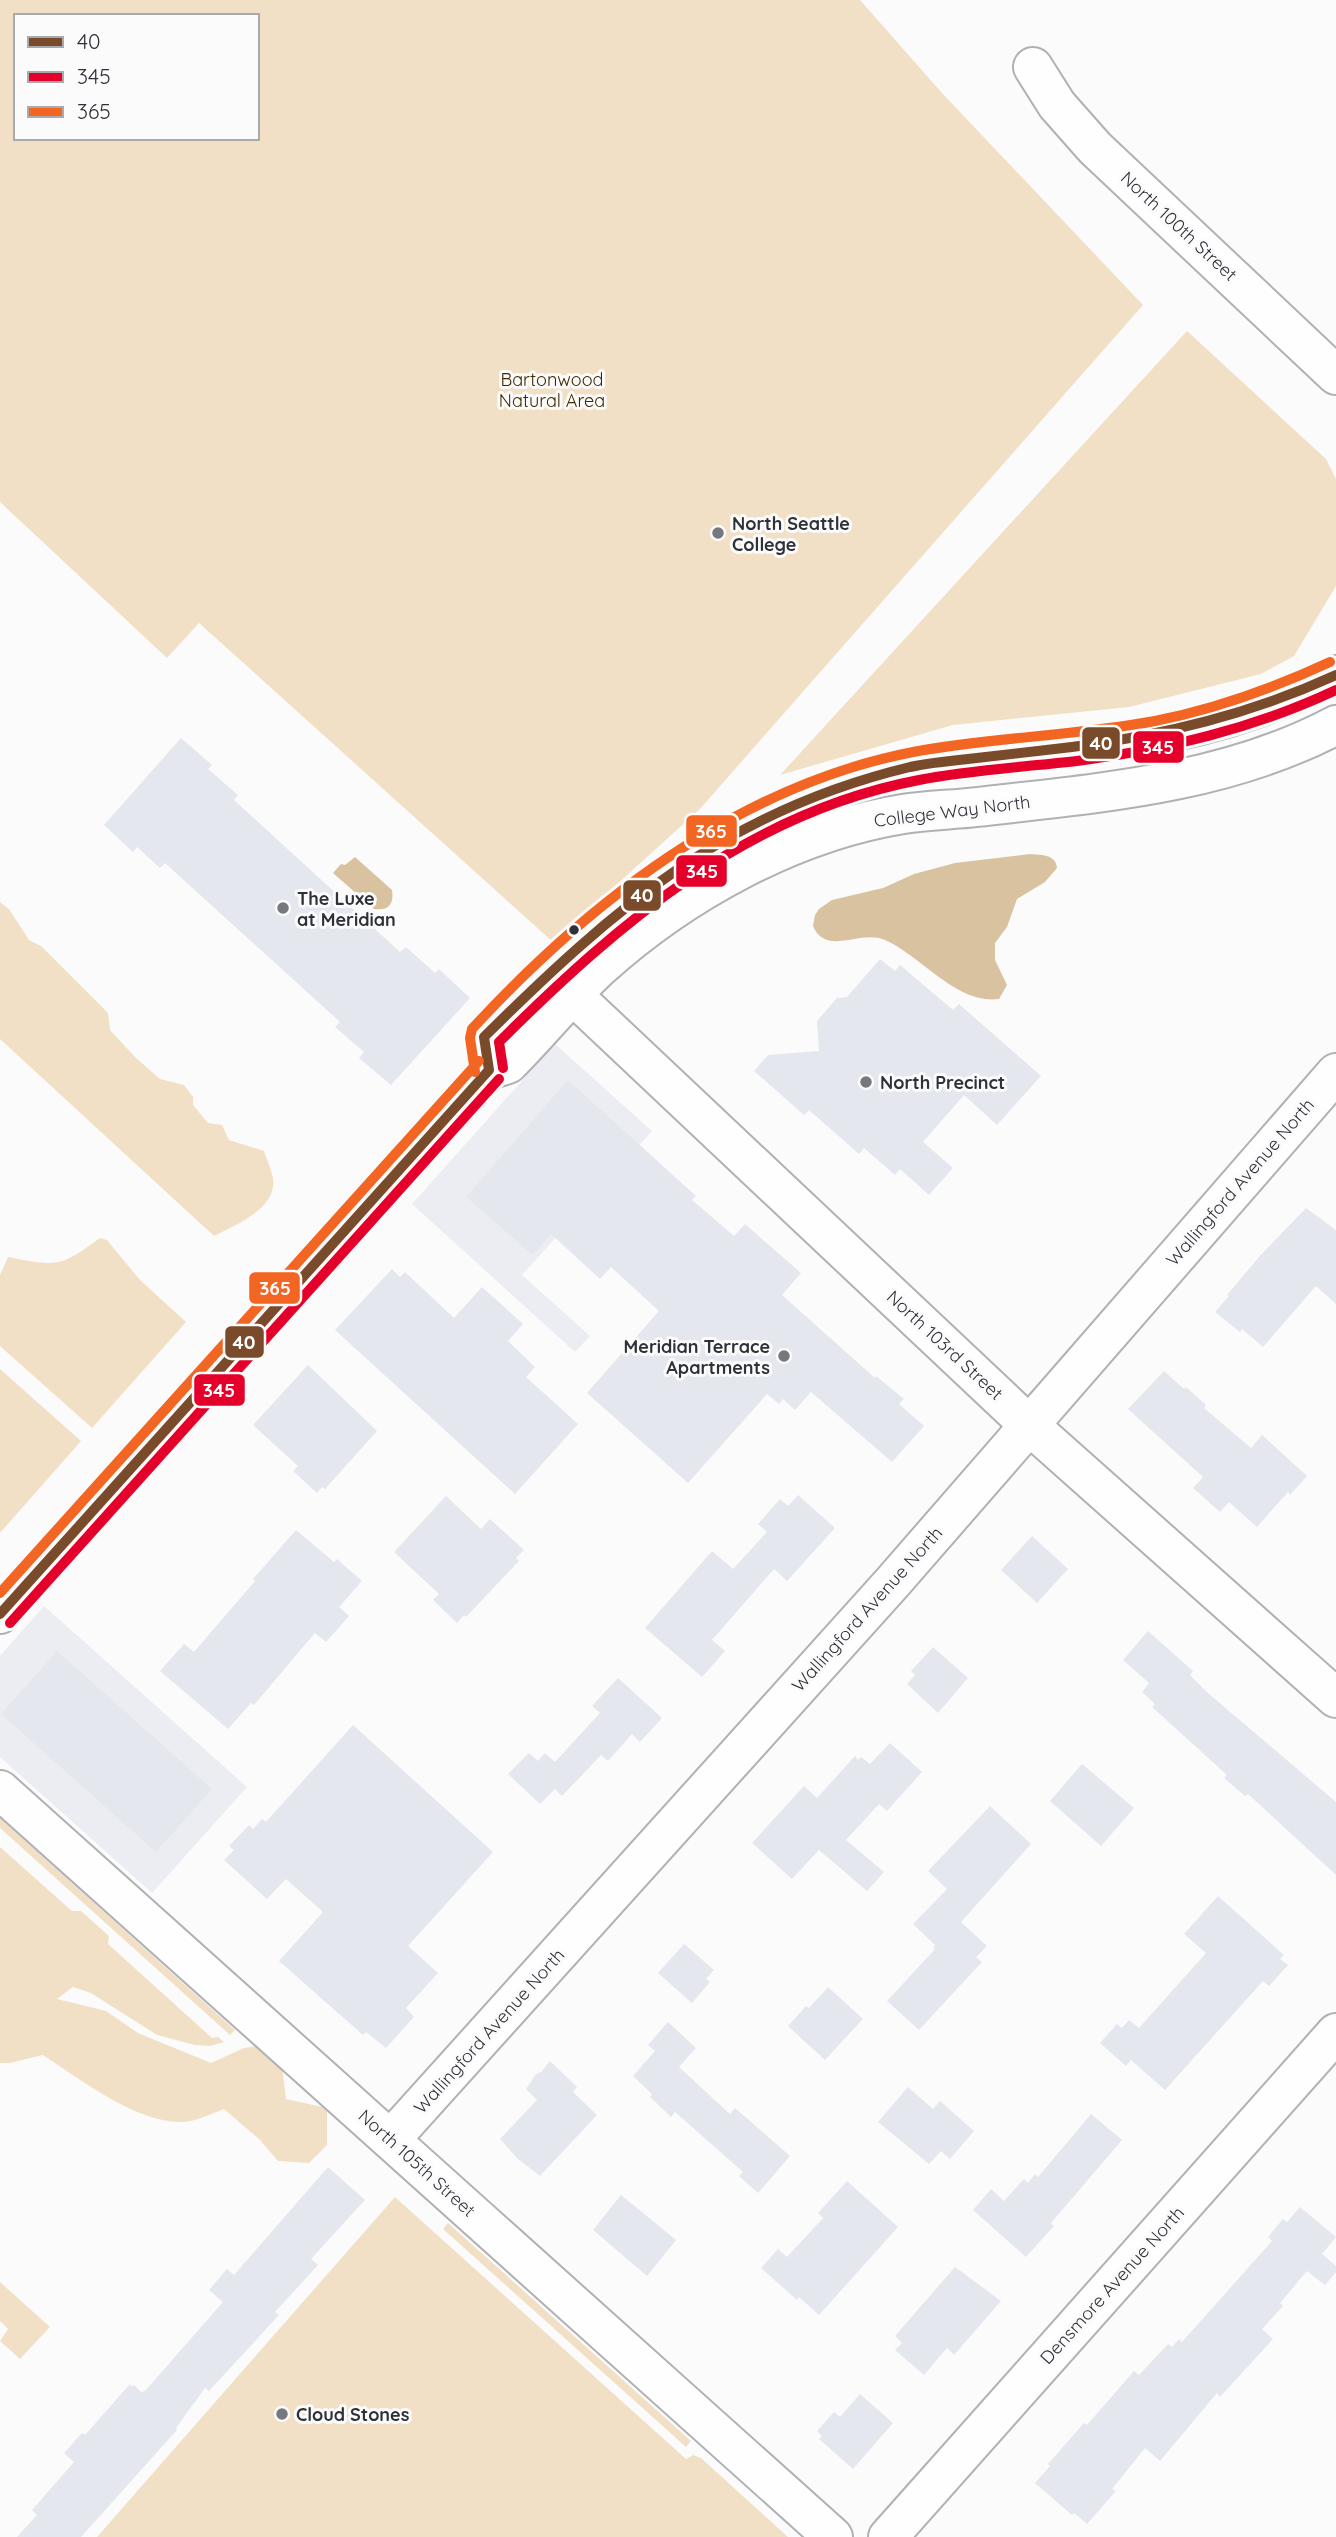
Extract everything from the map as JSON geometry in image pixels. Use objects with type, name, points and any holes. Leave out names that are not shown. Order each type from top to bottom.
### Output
[{"type":"street","name":"North 100th Street","points":[[1034,67],[1057,105],[1095,148],[1336,376]]},
{"type":"street","points":[[489,1070],[484,1037],[579,945],[671,870],[728,836],[783,808],[859,780],[912,766],[1132,739],[1176,730],[1220,719],[1288,696],[1336,675]]},
{"type":"street","name":"College Way North","points":[[0,1614],[489,1070],[508,1064],[567,990],[673,910],[718,881],[821,834],[905,813],[1048,799],[1187,779],[1280,750],[1336,725]]},
{"type":"street","name":"North 103rd Street","points":[[567,990],[1029,1425],[1336,1698]]},
{"type":"street","name":"Wallingford Avenue North","points":[[391,2139],[827,1655],[1336,1073]]},
{"type":"street","name":"North 105th Street","points":[[0,1790],[833,2537]]},
{"type":"street","name":"Densmore Avenue North","points":[[888,2537],[1336,2033]]},
{"type":"shaded area","points":[[1030,854],[1051,858],[1057,868],[1045,882],[1017,899],[1007,927],[995,943],[995,960],[1007,985],[999,999],[983,999],[954,987],[885,940],[826,940],[813,926],[819,909],[832,900],[883,888],[914,874],[955,863]]},
{"type":"shaded area","points":[[355,857],[392,890],[391,903],[387,908],[374,909],[333,873],[341,864],[345,865]]},
{"type":"shaded area","points":[[555,1044],[652,1131],[522,1275],[590,1336],[575,1352],[412,1204]]},
{"type":"shaded area","points":[[44,1606],[247,1787],[152,1893],[0,1757],[0,1656]]},
{"type":"green space","name":"Bartonwood Natural Area","points":[[0,0],[860,0],[942,93],[1143,305],[699,810],[553,942],[199,623],[167,658],[0,502]]},
{"type":"green space","points":[[1187,331],[1326,459],[1336,479],[1336,586],[1294,656],[1261,674],[1129,707],[953,725],[780,775]]},
{"type":"green space","points":[[0,902],[9,909],[29,940],[41,946],[108,1013],[110,1030],[135,1057],[160,1079],[184,1085],[193,1097],[193,1105],[208,1123],[222,1125],[229,1140],[264,1151],[273,1178],[273,1189],[269,1198],[254,1214],[214,1236],[0,1039]]},
{"type":"green space","points":[[100,1238],[107,1240],[140,1280],[186,1322],[92,1428],[0,1346],[0,1275],[8,1257],[58,1262],[76,1255]]},
{"type":"green space","points":[[0,1369],[81,1441],[0,1533]]},
{"type":"green space","points":[[0,1818],[235,2030],[230,2035],[0,1828]]},
{"type":"green space","points":[[0,1847],[72,1911],[81,1911],[109,1936],[108,1944],[212,2038],[218,2037],[224,2042],[210,2046],[195,2045],[157,2035],[91,1993],[73,1987],[57,1999],[106,2011],[138,2033],[211,2063],[244,2048],[258,2046],[282,2067],[286,2099],[327,2108],[327,2145],[309,2163],[278,2161],[259,2139],[224,2109],[190,2121],[161,2120],[107,2097],[43,2055],[0,2063]]},
{"type":"green space","points":[[395,2197],[686,2459],[693,2455],[701,2458],[788,2537],[97,2537]]},
{"type":"green space","points":[[448,2223],[691,2441],[686,2447],[443,2229]]},
{"type":"green space","points":[[0,2282],[50,2327],[20,2359],[0,2341],[8,2329],[0,2321]]},
{"type":"building","name":"The Luxe at Meridian","points":[[181,738],[212,765],[208,769],[238,795],[234,800],[400,952],[406,947],[435,973],[439,969],[470,998],[391,1085],[359,1058],[364,1052],[335,1027],[340,1022],[165,863],[160,868],[137,847],[133,852],[104,825]]},
{"type":"building","name":"North Precinct","points":[[880,959],[895,971],[900,965],[953,1010],[959,1004],[1041,1076],[997,1125],[964,1095],[923,1142],[953,1168],[929,1195],[900,1169],[895,1175],[864,1148],[859,1154],[809,1110],[804,1115],[754,1071],[768,1055],[819,1051],[817,1021],[837,998],[847,997]]},
{"type":"building","points":[[568,1080],[696,1196],[692,1200],[734,1236],[745,1224],[801,1273],[782,1295],[875,1378],[876,1376],[904,1399],[899,1404],[924,1426],[892,1462],[811,1392],[795,1410],[783,1399],[779,1404],[767,1394],[688,1483],[587,1393],[659,1311],[611,1267],[600,1279],[551,1234],[533,1255],[466,1197]]},
{"type":"building","points":[[1306,1208],[1336,1230],[1336,1304],[1316,1286],[1263,1347],[1242,1329],[1240,1332],[1215,1312],[1259,1257]]},
{"type":"building","points":[[392,1269],[400,1277],[405,1272],[454,1318],[482,1287],[523,1324],[508,1341],[535,1367],[526,1377],[578,1424],[515,1494],[335,1330]]},
{"type":"building","points":[[308,1365],[377,1431],[325,1489],[322,1487],[317,1493],[293,1471],[298,1466],[253,1425]]},
{"type":"building","points":[[1164,1371],[1184,1389],[1186,1387],[1206,1405],[1204,1408],[1251,1448],[1262,1435],[1307,1476],[1290,1495],[1288,1492],[1257,1527],[1229,1502],[1220,1512],[1193,1488],[1203,1477],[1128,1409]]},
{"type":"building","points":[[798,1495],[835,1528],[787,1581],[774,1569],[712,1640],[725,1651],[702,1677],[645,1628],[712,1551],[733,1569],[767,1532],[758,1524],[780,1499],[788,1506]]},
{"type":"building","points":[[446,1496],[481,1529],[490,1519],[524,1550],[516,1558],[519,1561],[466,1617],[464,1615],[457,1623],[433,1600],[439,1594],[394,1552]]},
{"type":"building","points":[[296,1530],[334,1562],[337,1559],[362,1581],[339,1607],[349,1616],[326,1642],[315,1633],[254,1705],[251,1703],[228,1729],[160,1671],[184,1644],[194,1652]]},
{"type":"building","points":[[1032,1536],[1068,1569],[1037,1603],[1001,1570]]},
{"type":"building","points":[[1148,1631],[1193,1671],[1190,1675],[1209,1694],[1336,1802],[1336,1875],[1248,1794],[1245,1796],[1224,1778],[1227,1775],[1152,1707],[1155,1704],[1142,1692],[1149,1683],[1123,1660]]},
{"type":"building","points":[[933,1647],[968,1678],[938,1713],[907,1684],[915,1675],[911,1671]]},
{"type":"building","points":[[57,1651],[212,1789],[156,1852],[1,1714]]},
{"type":"building","points":[[618,1678],[662,1718],[640,1742],[632,1734],[608,1761],[601,1755],[562,1796],[555,1789],[540,1804],[508,1774],[529,1753],[538,1761],[545,1753],[555,1762],[600,1713],[592,1706]]},
{"type":"building","points":[[353,1725],[493,1852],[408,1946],[438,1973],[406,2008],[414,2017],[386,2048],[366,2032],[363,2035],[279,1961],[323,1912],[286,1879],[267,1899],[224,1860],[234,1850],[229,1846],[249,1825],[253,1829],[262,1819],[266,1822]]},
{"type":"building","points":[[890,1743],[922,1772],[887,1811],[879,1804],[846,1840],[884,1872],[867,1891],[819,1850],[792,1879],[752,1843],[804,1786],[817,1798],[855,1756],[858,1760],[861,1757],[870,1764]]},
{"type":"building","points":[[1082,1764],[1134,1808],[1101,1846],[1050,1801]]},
{"type":"building","points":[[990,1806],[1031,1844],[961,1922],[987,1946],[976,1957],[982,1962],[919,2030],[887,2001],[935,1949],[935,1945],[913,1924],[947,1889],[928,1871]]},
{"type":"building","points":[[1218,1896],[1284,1955],[1280,1959],[1288,1965],[1269,1986],[1263,1981],[1165,2090],[1131,2060],[1126,2066],[1100,2043],[1117,2024],[1122,2028],[1129,2020],[1139,2028],[1206,1953],[1184,1934]]},
{"type":"building","points":[[684,1944],[714,1970],[706,1979],[710,1982],[692,2003],[658,1973]]},
{"type":"building","points":[[828,1987],[863,2019],[825,2060],[788,2026]]},
{"type":"building","points":[[668,2022],[696,2048],[679,2067],[730,2114],[735,2108],[790,2156],[758,2193],[739,2176],[743,2172],[675,2112],[671,2117],[633,2076],[655,2051],[648,2045]]},
{"type":"building","points":[[550,2061],[577,2087],[573,2092],[597,2115],[540,2176],[518,2159],[500,2139],[537,2100],[526,2089],[536,2074]]},
{"type":"building","points":[[908,2087],[933,2109],[940,2101],[974,2131],[950,2159],[941,2151],[929,2164],[878,2122]]},
{"type":"building","points":[[1091,2114],[1122,2140],[1051,2223],[1054,2226],[1026,2257],[973,2210],[991,2189],[1004,2201],[1024,2179],[1028,2183],[1035,2174],[1038,2177]]},
{"type":"building","points":[[328,2167],[365,2200],[311,2259],[318,2265],[275,2312],[279,2315],[209,2391],[205,2388],[177,2430],[81,2537],[17,2537],[37,2515],[32,2510],[74,2462],[64,2453],[82,2433],[85,2435],[130,2384],[141,2392],[145,2391],[223,2302],[209,2290],[227,2269],[234,2275]]},
{"type":"building","points":[[847,2181],[898,2227],[819,2315],[799,2297],[797,2300],[761,2268],[778,2249],[787,2257],[823,2218],[818,2213]]},
{"type":"building","points":[[621,2195],[676,2240],[647,2276],[593,2230]]},
{"type":"building","points":[[1300,2207],[1336,2237],[1322,2254],[1336,2266],[1336,2272],[1325,2285],[1307,2271],[1280,2303],[1283,2306],[1262,2329],[1273,2339],[1220,2397],[1217,2393],[1160,2461],[1145,2448],[1112,2489],[1116,2491],[1087,2524],[1074,2513],[1072,2515],[1035,2483],[1050,2466],[1048,2464],[1084,2423],[1087,2425],[1134,2371],[1139,2375],[1168,2344],[1172,2347],[1179,2339],[1182,2342],[1272,2241],[1268,2237],[1283,2219],[1287,2222]]},
{"type":"building","points":[[955,2267],[1001,2301],[954,2355],[947,2348],[924,2375],[895,2350],[902,2343],[895,2336]]},
{"type":"building","points":[[860,2394],[893,2423],[853,2469],[819,2439],[822,2436],[817,2431],[834,2412],[840,2417]]},
{"type":"transit line","name":"365","points":[[475,1072],[470,1038],[472,1029],[566,936],[672,855],[728,821],[787,792],[849,768],[913,752],[1125,726],[1178,716],[1244,697],[1330,662]]},
{"type":"transit line","name":"40","points":[[489,1070],[484,1037],[580,946],[677,870],[729,837],[784,809],[844,786],[910,767],[1107,742],[1207,721],[1272,701],[1336,675]]},
{"type":"transit line","name":"345","points":[[503,1068],[499,1042],[591,955],[639,915],[690,878],[742,846],[797,818],[856,796],[919,780],[1077,761],[1177,744],[1273,716],[1336,690]]},
{"type":"transit line","name":"365","points":[[0,1593],[479,1061]]},
{"type":"transit line","name":"40","points":[[0,1614],[489,1070]]},
{"type":"transit line","name":"345","points":[[10,1623],[499,1079]]},
{"type":"place","name":"North Seattle College","points":[[718,533]]},
{"type":"place","name":"The Luxe at Meridian","points":[[283,908]]},
{"type":"place","name":"North Precinct","points":[[866,1082]]},
{"type":"place","name":"Meridian Terrace Apartments","points":[[784,1356]]},
{"type":"place","name":"Cloud Stones","points":[[282,2414]]}]
